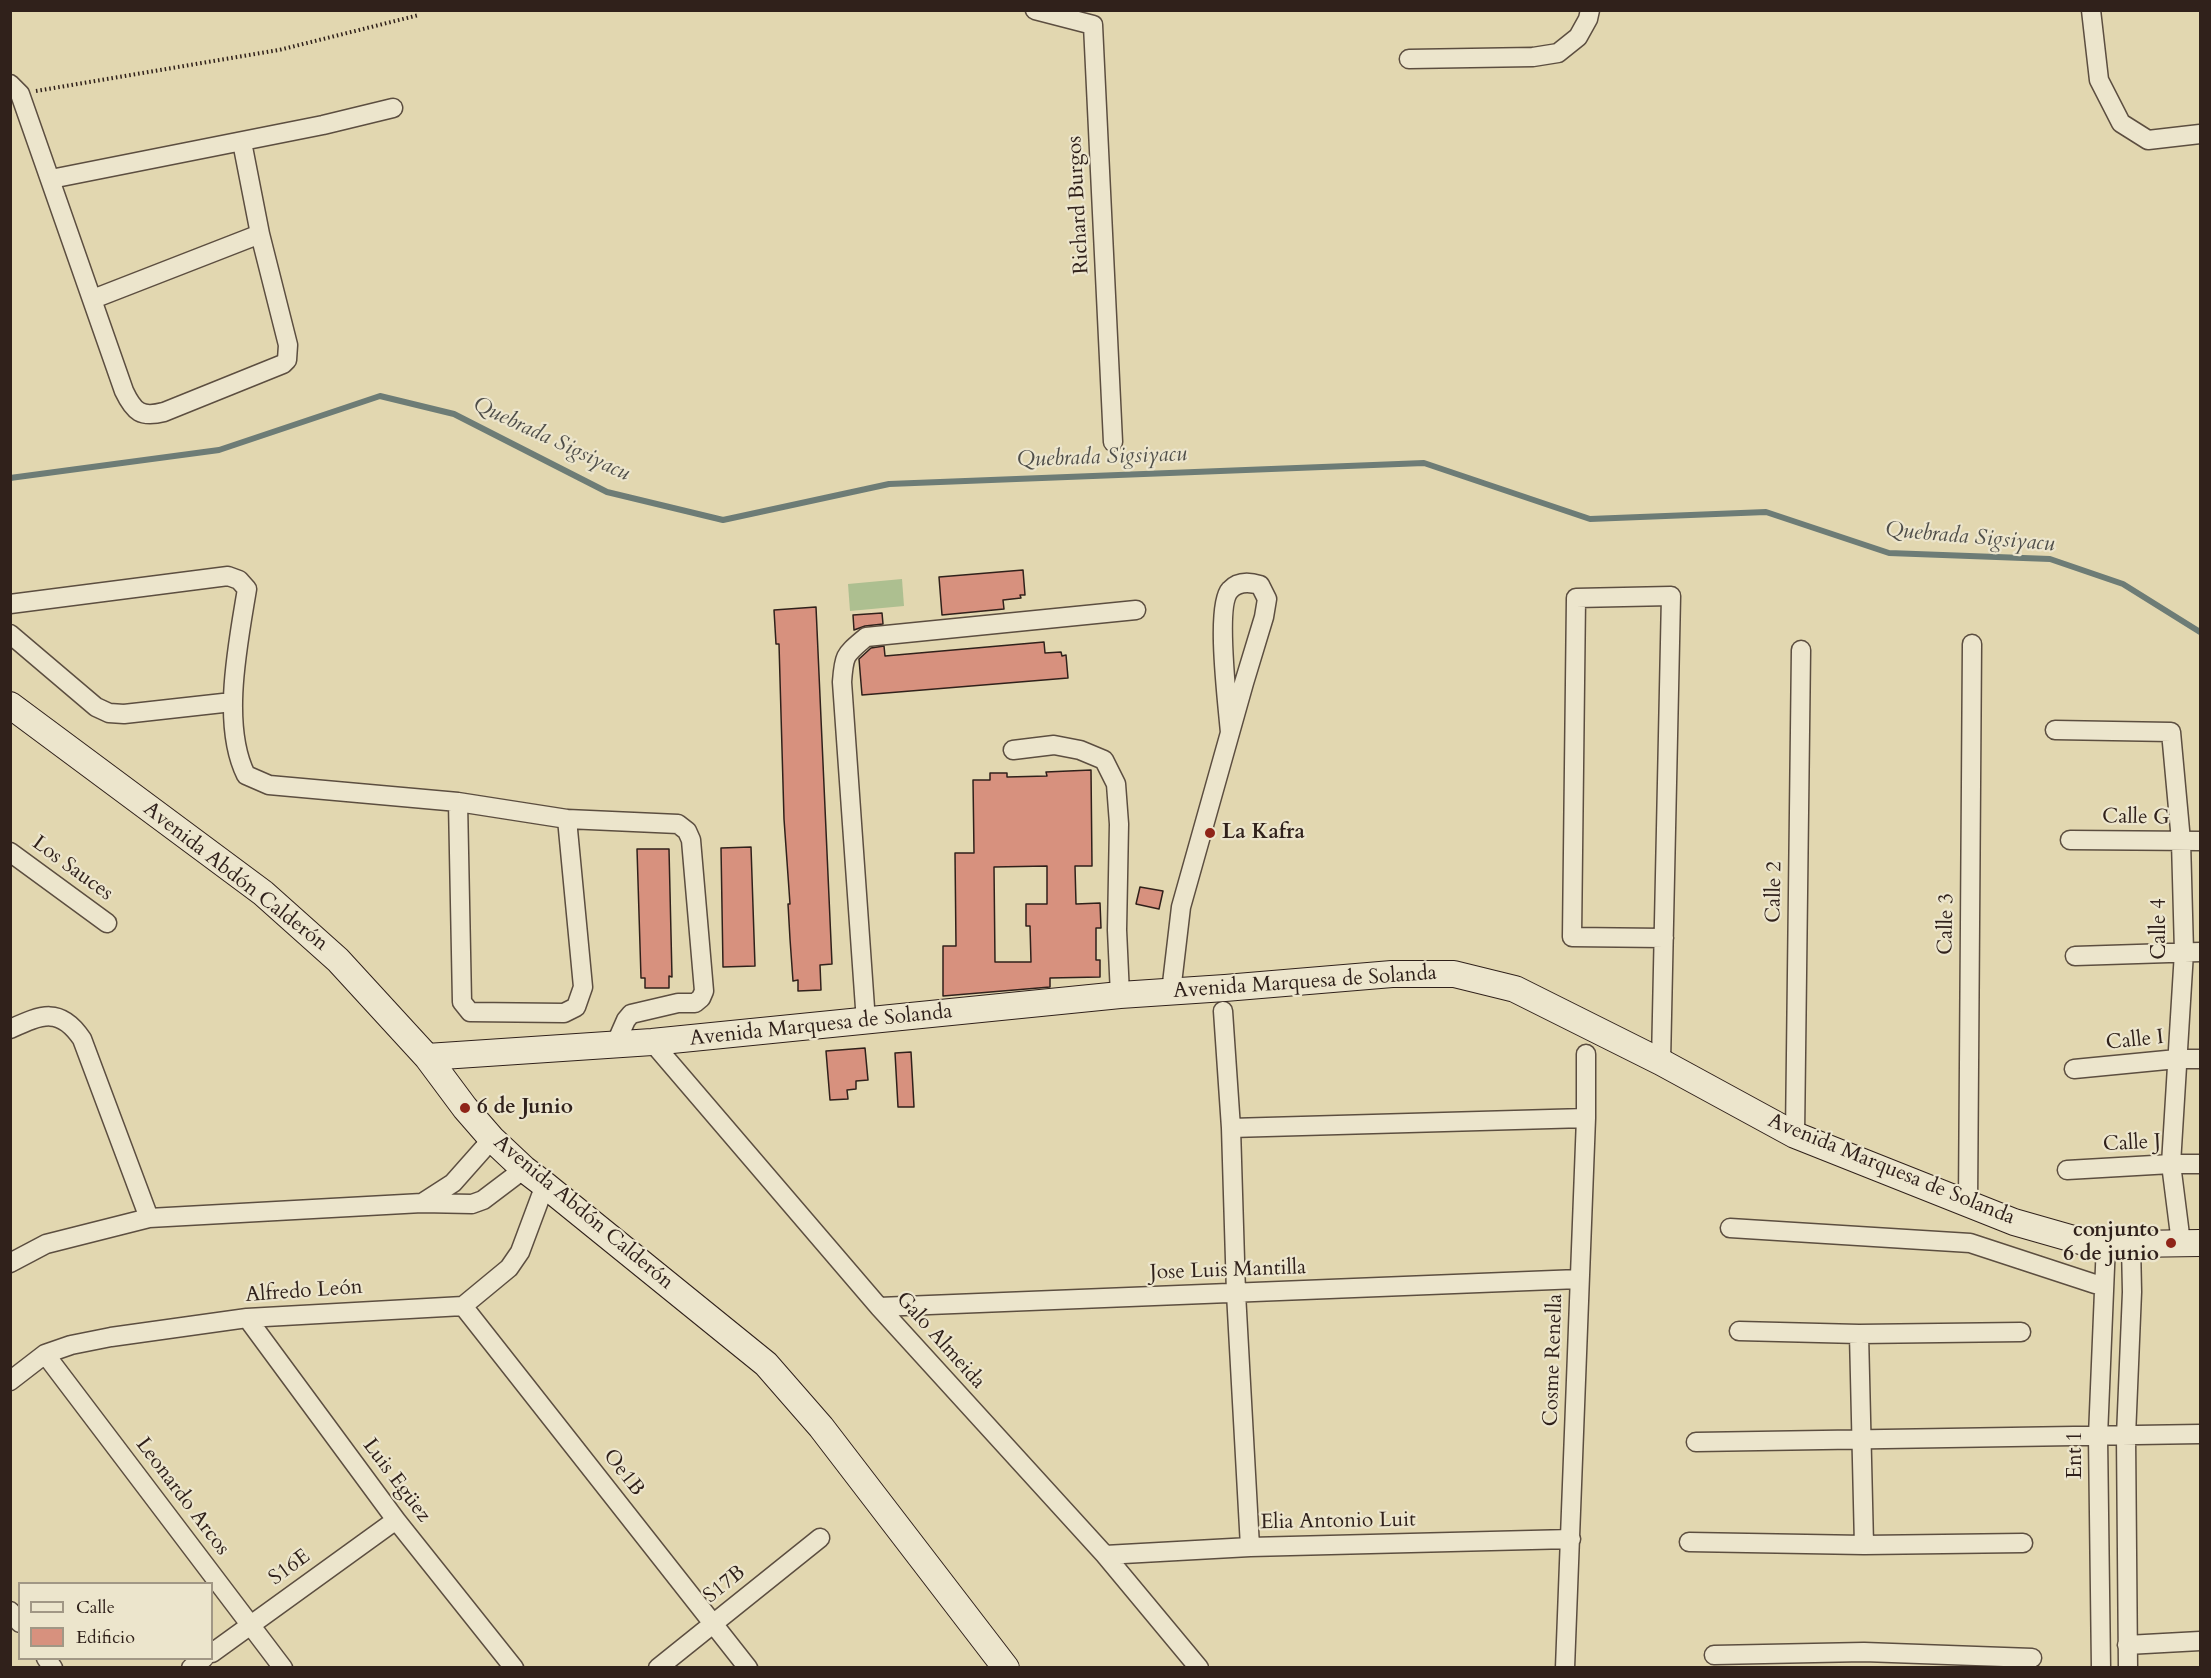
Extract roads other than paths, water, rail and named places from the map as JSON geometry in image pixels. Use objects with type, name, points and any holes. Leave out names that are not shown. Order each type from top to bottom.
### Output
[{"type":"street","name":"Richard Burgos","points":[[1035,10],[1093,25],[1113,442]]},
{"type":"street","points":[[1409,59],[1533,57],[1558,53],[1578,37],[1588,19],[1590,10]]},
{"type":"street","points":[[2091,10],[2099,80],[2121,123],[2148,140],[2200,134]]},
{"type":"street","points":[[15,89],[51,179],[131,404],[140,413],[152,415],[164,412],[283,364],[287,360],[288,345],[260,234],[242,142]]},
{"type":"street","points":[[51,179],[242,142],[393,108]]},
{"type":"street","points":[[93,299],[260,234]]},
{"type":"street","points":[[10,604],[228,576],[239,580],[247,590],[232,702],[239,760],[246,775],[269,785],[458,802],[567,819],[678,824],[687,831],[692,840],[704,991],[695,1003],[678,1003],[631,1014],[615,1045]]},
{"type":"street","points":[[1171,992],[1181,907],[1264,617],[1267,598],[1260,585],[1253,583],[1245,582],[1231,588],[1226,596],[1223,626],[1224,665],[1230,733]]},
{"type":"street","points":[[1661,1062],[1664,938],[1671,596],[1576,598],[1572,937],[1664,938]]},
{"type":"street","points":[[866,1022],[842,682],[843,660],[849,651],[866,637],[1136,610]]},
{"type":"street","points":[[10,634],[96,707],[109,713],[124,714],[232,702]]},
{"type":"street","name":"Calle 3","points":[[1968,1205],[1972,644]]},
{"type":"street","name":"Calle 2","points":[[1795,1135],[1801,650]]},
{"type":"street","name":"Avenida Abdón Calderón","points":[[10,705],[263,893],[338,960],[428,1057],[465,1108],[492,1139],[524,1169],[766,1365],[821,1427],[1006,1668]]},
{"type":"street","name":"Calle 4","points":[[2055,730],[2171,732],[2192,952],[2177,1059],[2171,1164],[2191,1243]]},
{"type":"street","points":[[1013,750],[1054,745],[1080,750],[1104,760],[1116,784],[1119,824],[1117,930],[1120,995]]},
{"type":"street","points":[[458,802],[462,1002],[470,1012],[564,1013],[576,1007],[583,987],[567,819]]},
{"type":"street","name":"Calle G","points":[[2070,840],[2200,841]]},
{"type":"street","name":"Los Sauces","points":[[10,852],[107,923]]},
{"type":"street","points":[[2076,956],[2192,952]]},
{"type":"street","name":"Avenida Marquesa de Solanda","points":[[428,1057],[652,1042],[1120,995],[1392,974],[1454,974],[1515,989],[1661,1062],[1795,1135],[2014,1222],[2084,1242],[2191,1243]]},
{"type":"street","points":[[1223,1011],[1231,1128],[1236,1293],[1250,1547]]},
{"type":"street","points":[[10,1029],[47,1015],[62,1018],[74,1027],[82,1039],[149,1218]]},
{"type":"street","name":"Galo Almeida","points":[[652,1042],[879,1307],[1105,1555],[1199,1668]]},
{"type":"street","name":"Cosme Renella","points":[[1565,1668],[1578,1279],[1586,1118],[1586,1054]]},
{"type":"street","name":"Calle I","points":[[2074,1069],[2177,1059],[2200,1059]]},
{"type":"street","points":[[1231,1128],[1586,1118]]},
{"type":"street","points":[[422,1203],[453,1183],[492,1139]]},
{"type":"street","name":"Calle J","points":[[2067,1170],[2200,1164]]},
{"type":"street","points":[[10,1263],[46,1244],[149,1218],[422,1203],[472,1204],[483,1200],[524,1169]]},
{"type":"street","points":[[463,1306],[509,1268],[519,1252],[545,1185]]},
{"type":"street","points":[[1730,1228],[1970,1243],[2104,1285]]},
{"type":"street","points":[[2119,1244],[2132,1292],[2126,1436],[2128,1668]]},
{"type":"street","name":"Ent 1","points":[[2101,1668],[2098,1436],[2104,1285],[2119,1244]]},
{"type":"street","name":"Jose Luis Mantilla","points":[[879,1307],[1578,1279]]},
{"type":"street","name":"Alfredo León","points":[[10,1381],[45,1354],[71,1345],[111,1337],[247,1318],[463,1306]]},
{"type":"street","name":"Oe1B","points":[[463,1306],[748,1668]]},
{"type":"street","name":"Luis Egüez","points":[[247,1318],[396,1520],[514,1668]]},
{"type":"street","points":[[1739,1331],[1859,1334],[2021,1332]]},
{"type":"street","points":[[1859,1334],[1864,1545]]},
{"type":"street","name":"Leonardo Arcos","points":[[45,1354],[283,1668]]},
{"type":"street","points":[[1696,1442],[2200,1434]]},
{"type":"street","name":"S16E","points":[[213,1652],[396,1520]]},
{"type":"street","name":"S17B","points":[[658,1668],[820,1538]]},
{"type":"street","name":"Elia Antonio Luit","points":[[1105,1555],[1250,1547],[1571,1539]]},
{"type":"street","points":[[1689,1542],[1864,1545],[2023,1543]]},
{"type":"street","points":[[2127,1645],[2200,1641]]},
{"type":"street","points":[[1714,1655],[1864,1660],[2031,1658]]},
{"type":"waterway","name":"Quebrada Sigsiyacu","points":[[10,478],[219,450],[380,396],[454,414],[607,492],[723,520],[889,484],[1424,463],[1590,519],[1766,512],[1889,553],[2050,559],[2123,584],[2200,632]]},
{"type":"place","name":"La Kafra","points":[[1210,833]]},
{"type":"place","name":"6 de Junio","points":[[465,1108]]},
{"type":"place","name":"conjunto 6 de junio","points":[[2171,1243]]}]
